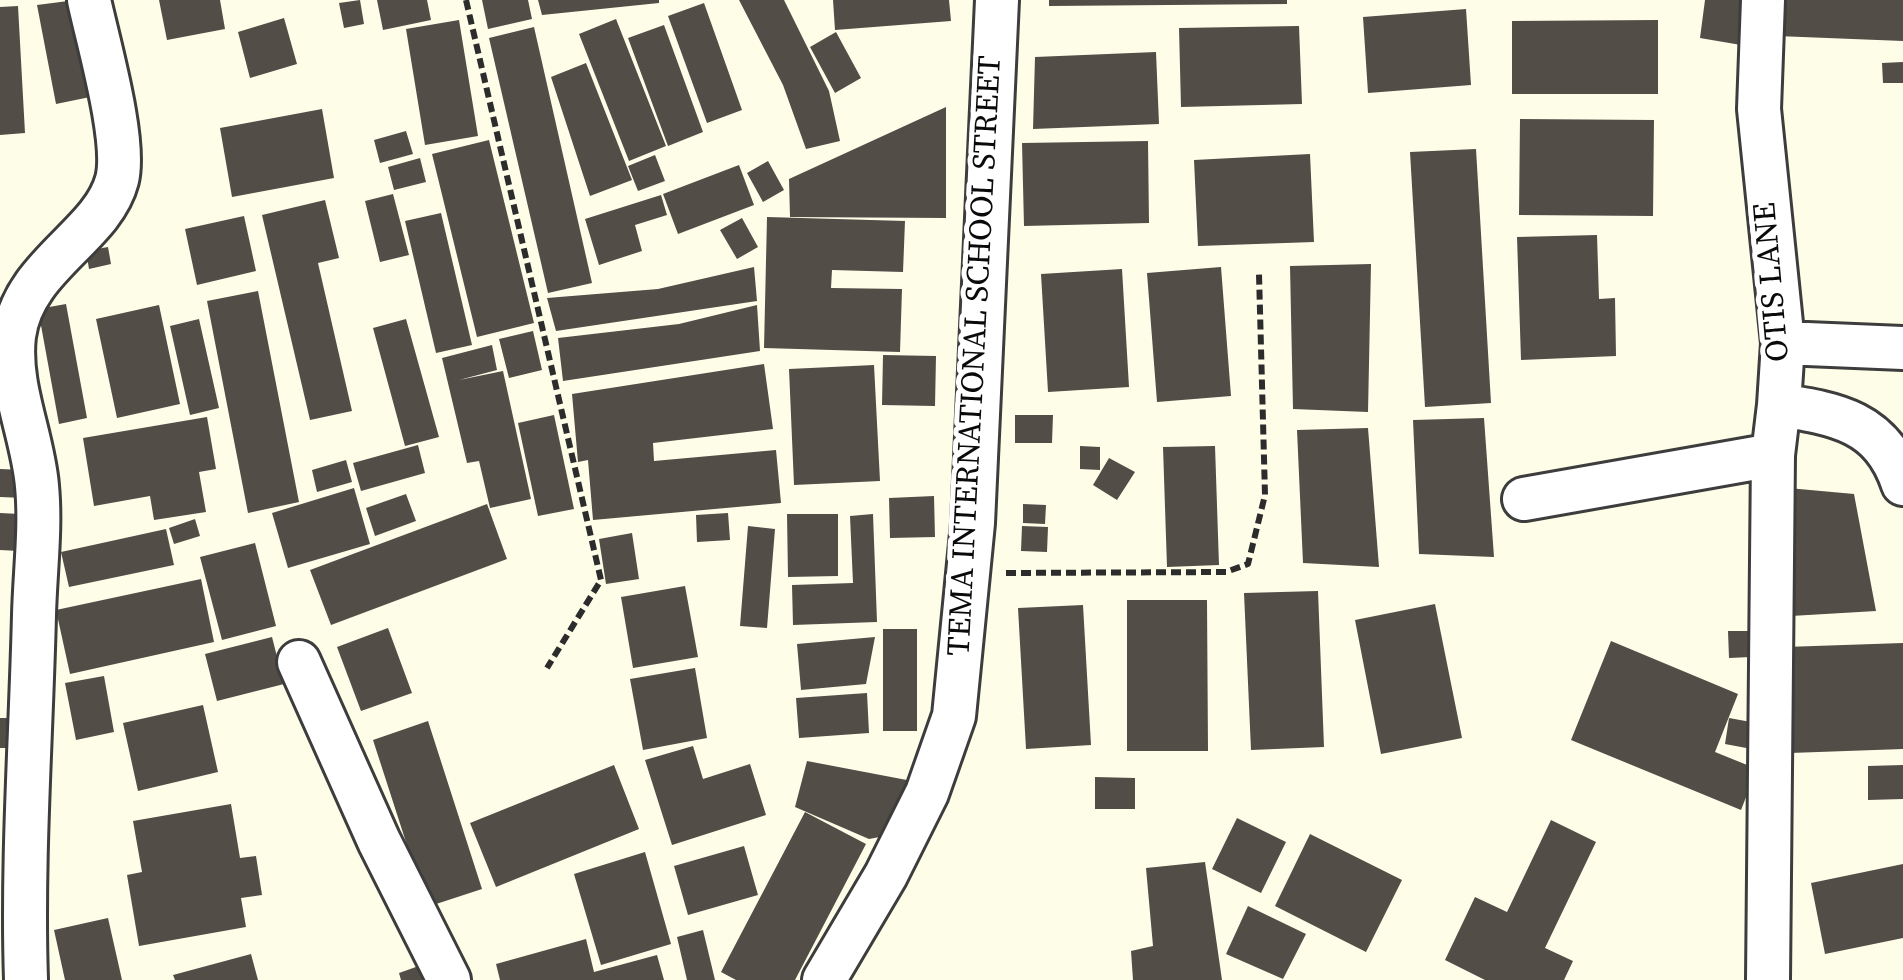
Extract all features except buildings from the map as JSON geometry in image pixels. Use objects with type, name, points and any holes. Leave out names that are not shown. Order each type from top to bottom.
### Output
[{"type":"street","points":[[26,980],[23,908],[37,486],[15,374],[14,336],[24,304],[41,274],[98,212],[117,181],[118,150],[89,0]]},
{"type":"street","name":"TEMA INTERNATIONAL SCHOOL STREET","points":[[824,980],[927,794],[954,716],[970,573],[997,0]]},
{"type":"street","name":"OTIS LANE","points":[[1763,0],[1759,109],[1783,343],[1778,405],[1846,416],[1895,460],[1903,484]]},
{"type":"street","points":[[1783,343],[1903,348]]},
{"type":"street","points":[[1768,980],[1773,455],[1778,405]]},
{"type":"street","points":[[1524,499],[1773,455]]},
{"type":"street","points":[[299,662],[379,840],[449,980]]},
{"type":"path","points":[[466,0],[601,580],[548,668]]},
{"type":"path","points":[[970,573],[1226,572],[1248,564],[1264,496],[1259,274]]}]
